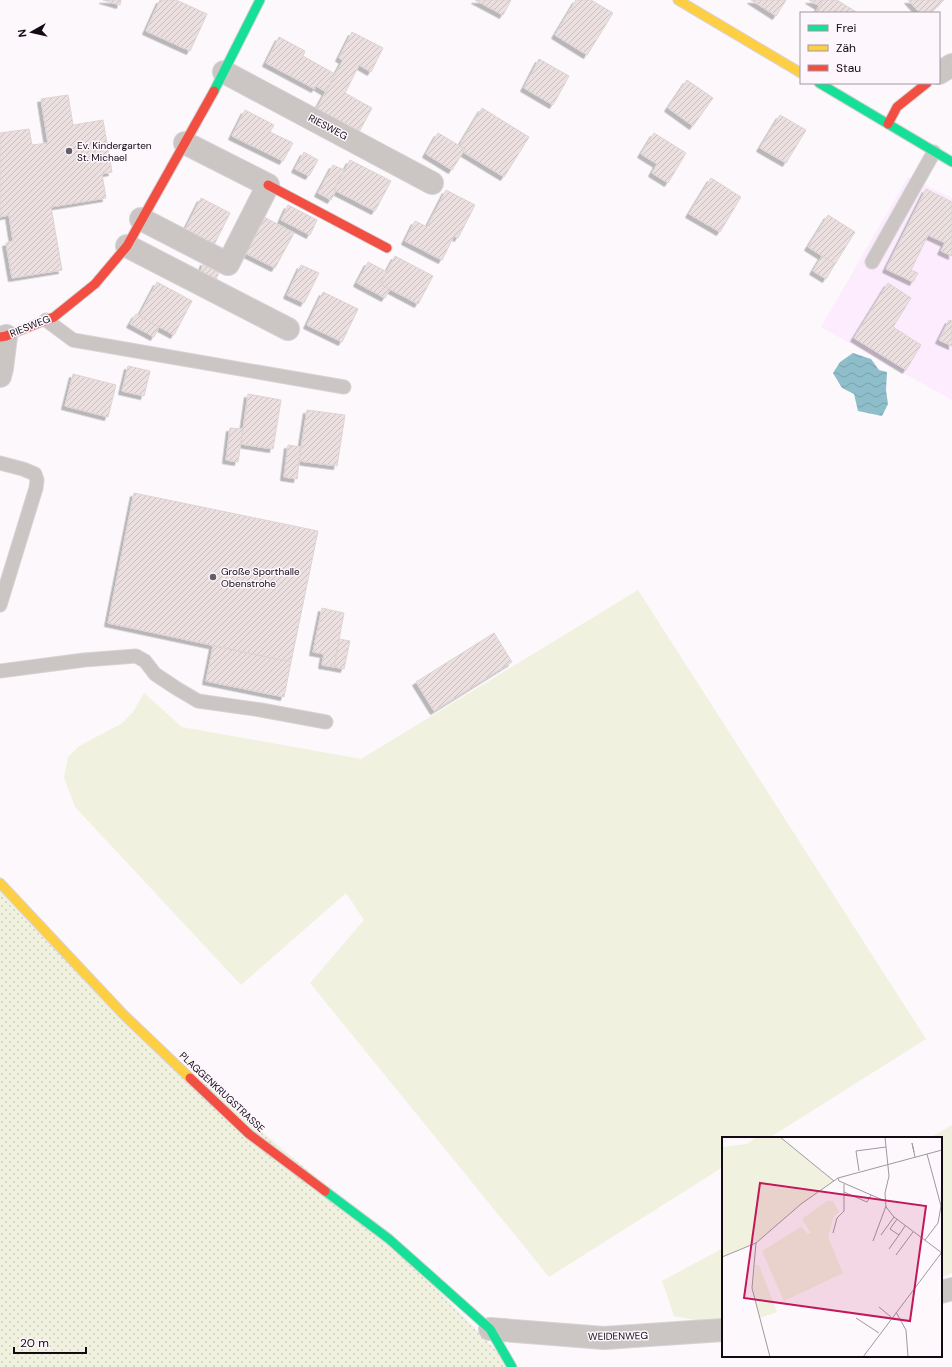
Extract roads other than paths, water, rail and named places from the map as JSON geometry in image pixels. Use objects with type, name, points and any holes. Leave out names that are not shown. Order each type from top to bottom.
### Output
[{"type":"street","name":"RIESWEG","points":[[3,336],[54,317],[95,284],[127,246],[224,72],[260,0]]},
{"type":"street","points":[[678,0],[800,72]]},
{"type":"street","points":[[940,72],[952,65]]},
{"type":"street","name":"RIESWEG","points":[[224,72],[432,183]]},
{"type":"street","points":[[821,84],[952,162]]},
{"type":"street","points":[[888,124],[897,106],[926,84]]},
{"type":"street","points":[[185,143],[387,248]]},
{"type":"street","points":[[141,219],[228,264],[268,186]]},
{"type":"street","points":[[127,246],[288,329]]},
{"type":"street","points":[[0,376],[2,368],[3,336]]},
{"type":"street","name":"PLAGGENKRUGSTRASSE","points":[[0,883],[124,1015],[249,1134],[389,1239],[490,1330],[512,1367]]},
{"type":"street","points":[[942,1292],[952,1288]]},
{"type":"street","name":"WEIDENWEG","points":[[490,1330],[604,1338],[722,1330]]},
{"type":"lane","points":[[872,262],[934,152]]},
{"type":"lane","points":[[46,320],[73,340],[344,386]]},
{"type":"lane","points":[[0,463],[23,469],[34,474],[37,480],[36,488],[0,605]]},
{"type":"lane","points":[[0,671],[84,660],[136,656],[145,662],[156,674],[198,701],[261,710],[326,722]]},
{"type":"water","points":[[853,353],[871,359],[879,370],[887,372],[886,390],[888,404],[882,416],[858,411],[854,394],[842,388],[833,373],[840,362]]},
{"type":"place","name":"Ev. Kindergarten St. Michael","points":[[69,151]]},
{"type":"place","name":"Große Sporthalle Obenstrohe","points":[[213,577]]}]
